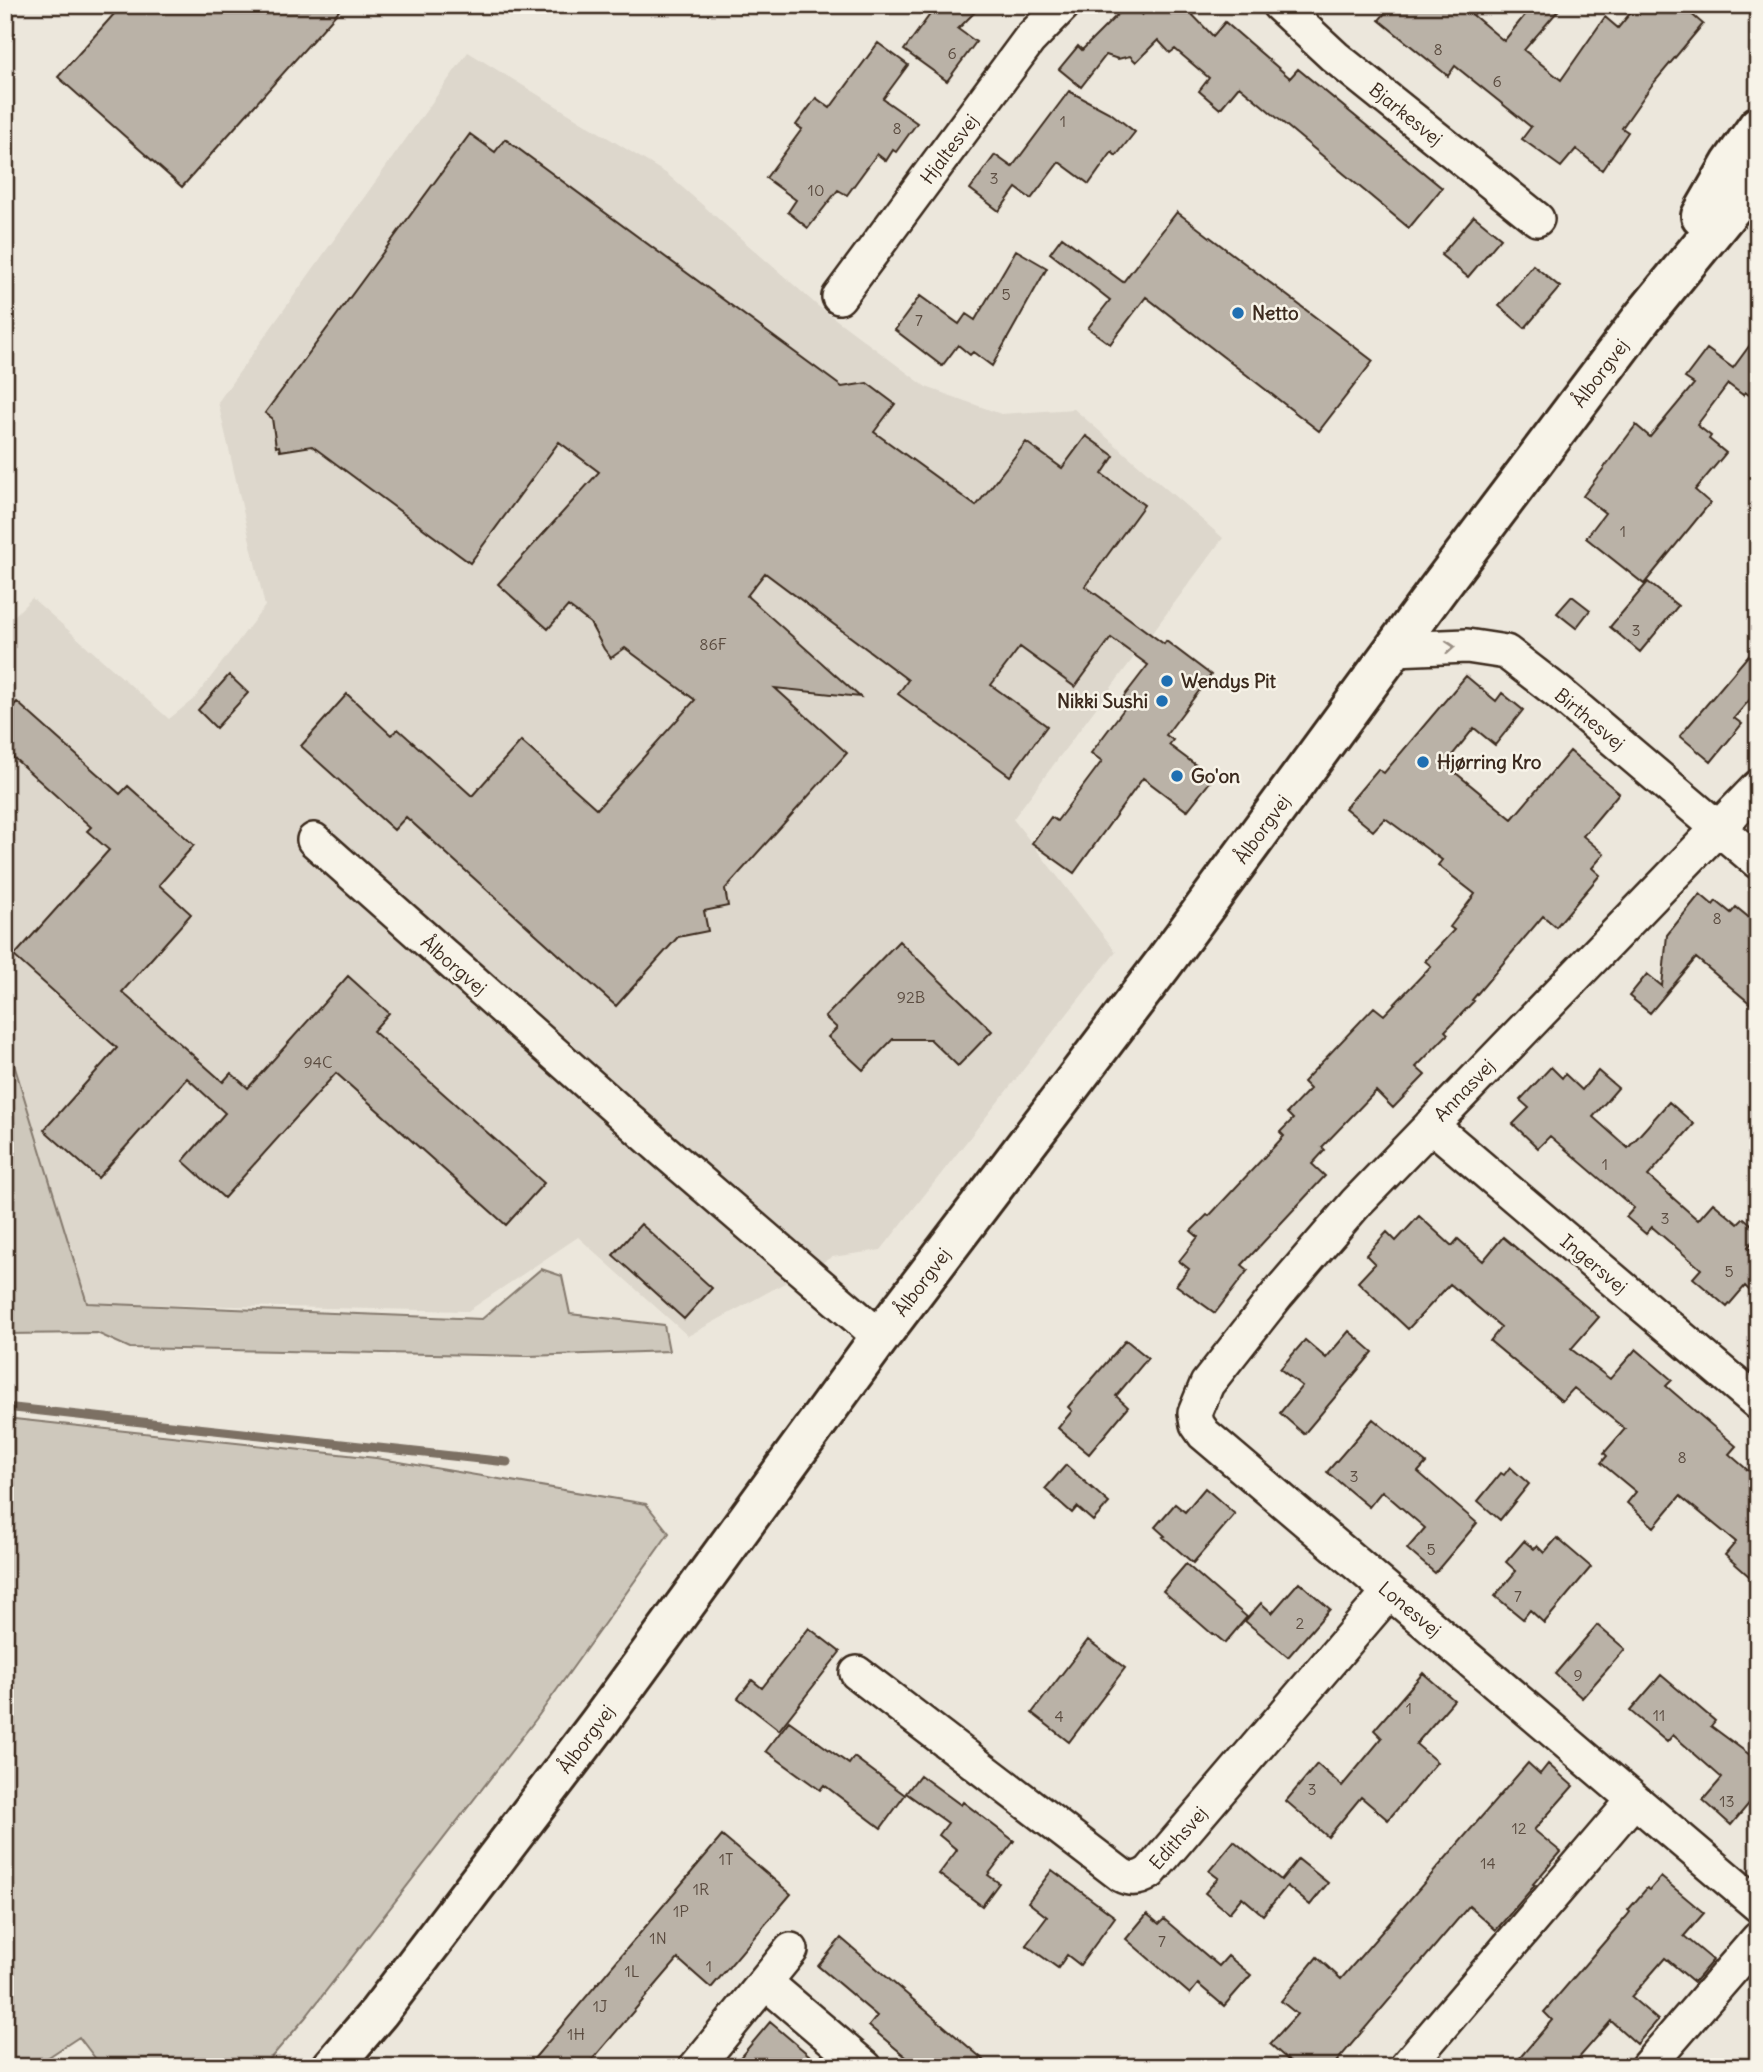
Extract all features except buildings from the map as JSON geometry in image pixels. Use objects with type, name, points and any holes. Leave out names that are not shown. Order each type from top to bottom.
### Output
[{"type":"main road","name":"Ålborgvej","points":[[1642,318],[1731,164],[1758,126]]},
{"type":"main road","name":"Ålborgvej","points":[[332,2067],[379,2012],[599,1723],[880,1337],[1163,964],[1642,318],[1758,176]]},
{"type":"street","name":"Hjaltesvej","points":[[839,297],[1029,40],[1063,5]]},
{"type":"street","name":"Bjarkesvej","points":[[1279,5],[1335,57],[1537,219]]},
{"type":"street","name":"Birthesvej","points":[[1394,649],[1466,646],[1506,652],[1559,692],[1758,862]]},
{"type":"street","name":"Annasvej","points":[[1195,1413],[1207,1384],[1277,1295],[1356,1203],[1758,788]]},
{"type":"street","name":"Ålborgvej","points":[[314,840],[684,1169],[880,1337]]},
{"type":"street","name":"Ingersvej","points":[[1431,1125],[1758,1403]]},
{"type":"street","name":"Lonesvej","points":[[1195,1413],[1197,1424],[1204,1434],[1758,1905]]},
{"type":"street","name":"Edithsvej","points":[[857,1673],[1121,1875],[1136,1879],[1150,1872],[1389,1592]]},
{"type":"street","points":[[1406,2067],[1634,1800]]},
{"type":"street","points":[[1647,2067],[1758,1939]]},
{"type":"street","points":[[696,2067],[791,1950]]},
{"type":"street","points":[[765,1982],[865,2067]]},
{"type":"shaded area","points":[[468,52],[667,174],[818,306],[926,387],[1001,414],[1074,409],[1223,538],[1013,819],[1116,952],[881,1250],[832,1257],[688,1336],[578,1237],[468,1311],[87,1303],[5,1038],[5,625],[32,598],[169,719],[195,698],[265,606],[218,402]]},
{"type":"shaded area","points":[[5,1035],[87,1303],[482,1319],[541,1269],[562,1276],[570,1314],[664,1325],[669,1351],[529,1356],[130,1348],[97,1333],[5,1334]]},
{"type":"shaded area","points":[[5,1418],[376,1458],[646,1504],[669,1533],[536,1719],[305,2018],[263,2067],[102,2067],[79,2037],[35,2066],[5,2061]]},
{"type":"waterway","points":[[5,1407],[507,1462]]},
{"type":"place","name":"Netto","points":[[1238,313]]},
{"type":"place","name":"Wendys Pit","points":[[1167,681]]},
{"type":"place","name":"Nikki Sushi","points":[[1162,701]]},
{"type":"place","name":"Hjørring Kro","points":[[1423,762]]},
{"type":"place","name":"Go'on","points":[[1177,776]]}]
